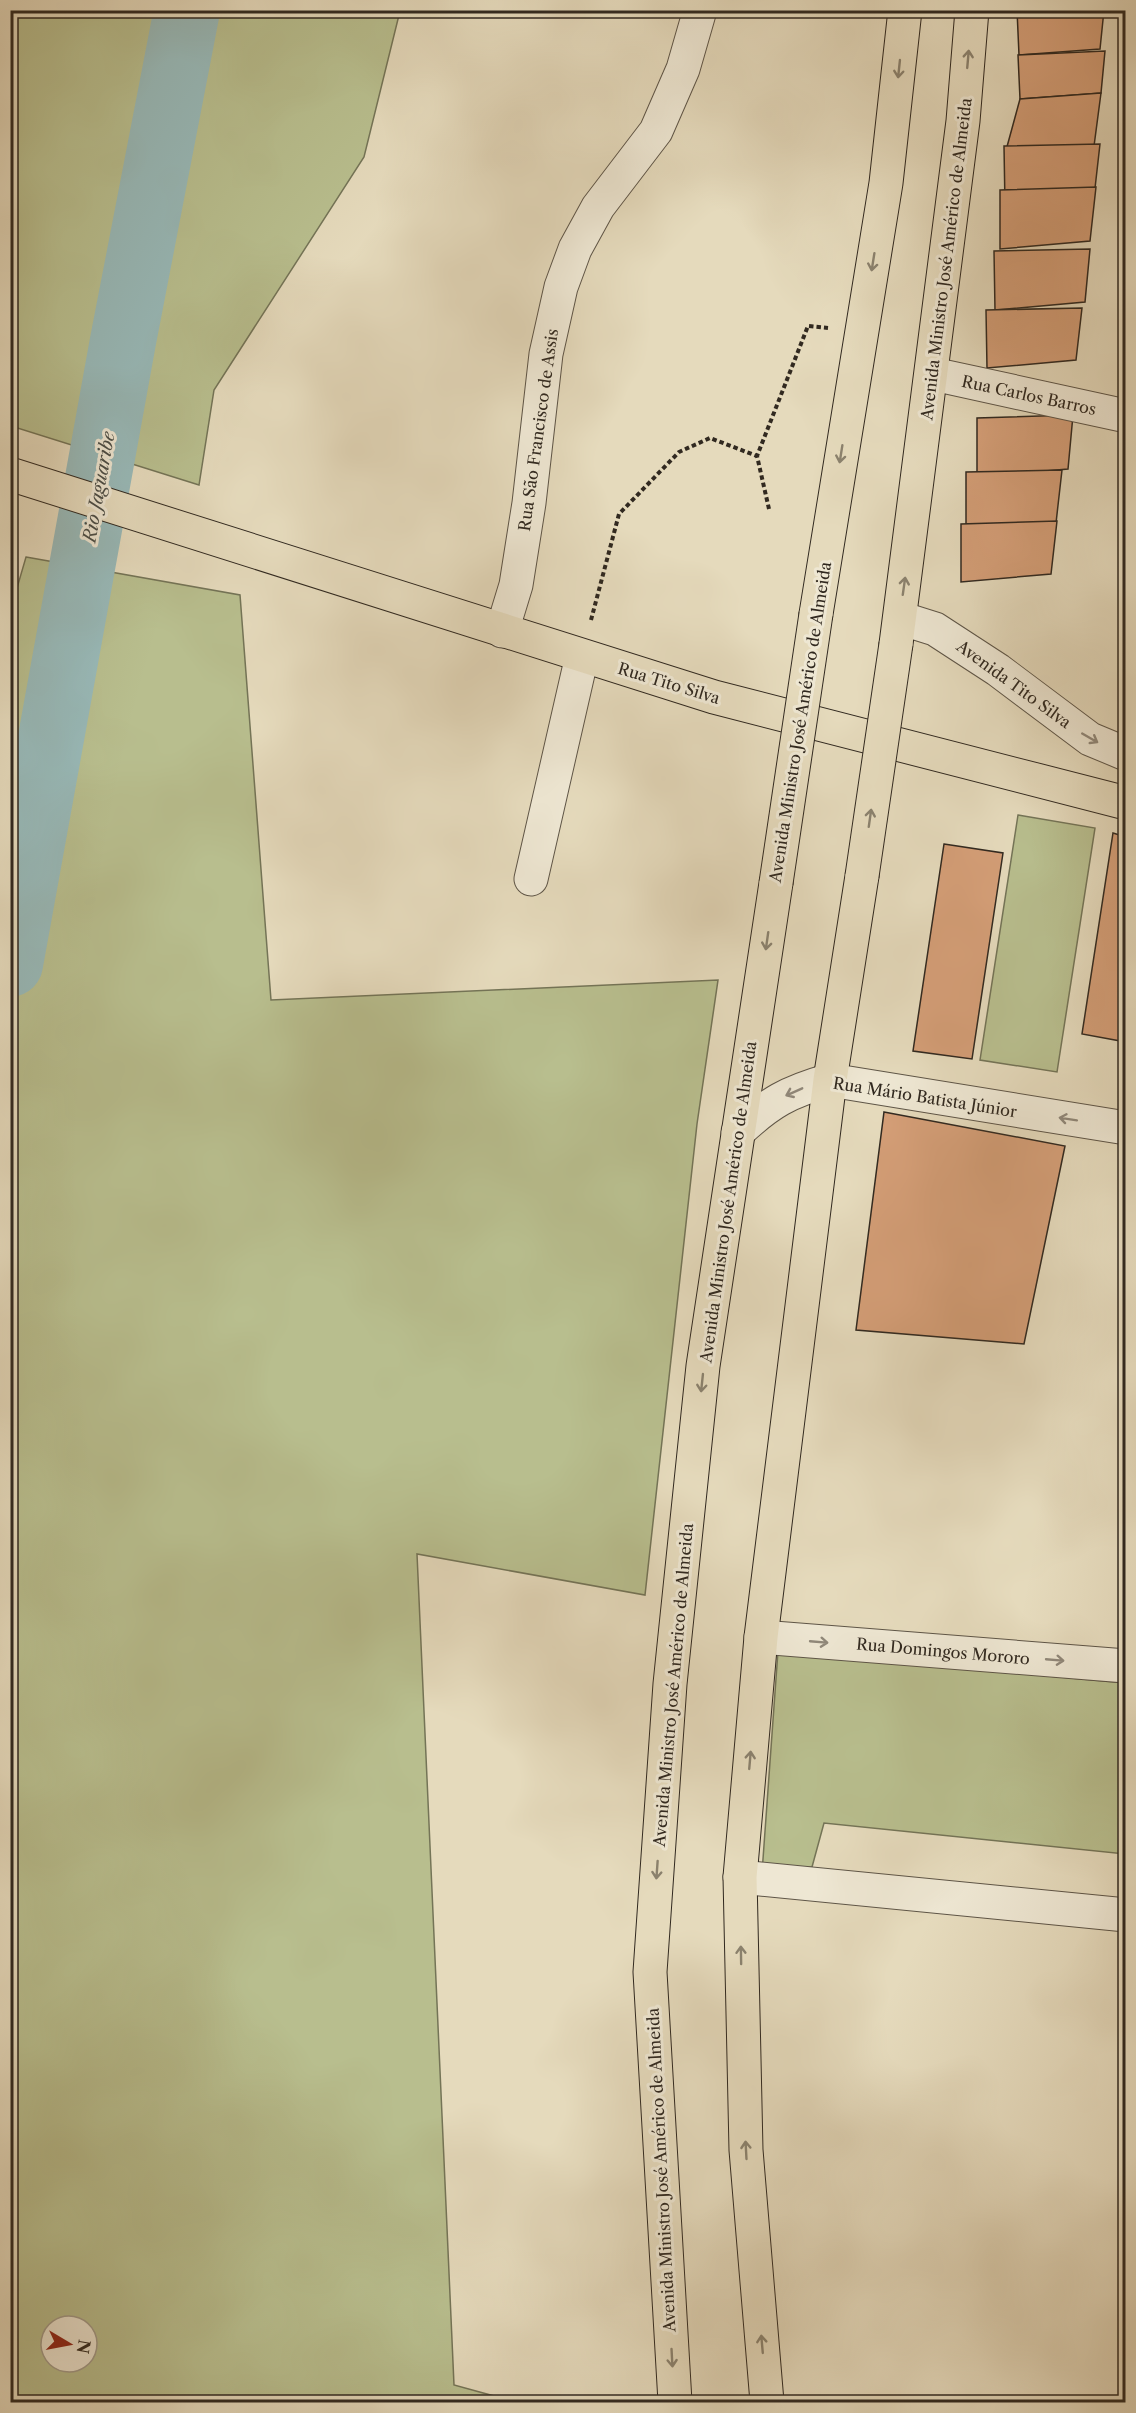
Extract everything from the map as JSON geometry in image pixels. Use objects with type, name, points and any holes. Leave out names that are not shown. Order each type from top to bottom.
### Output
[{"type":"main road","name":"Avenida Ministro José Américo de Almeida","points":[[675,2403],[650,1972],[670,1684],[703,1365],[816,614],[886,183],[905,10]]},
{"type":"main road","name":"Avenida Ministro José Américo de Almeida","points":[[767,2403],[746,2150],[740,1877],[761,1637],[830,1080],[898,631],[933,374],[963,121],[972,10]]},
{"type":"main road","name":"Rua Tito Silva","points":[[18,476],[502,632],[714,697],[1125,803]]},
{"type":"street","name":"Rua São Francisco de Assis","points":[[502,632],[516,585],[529,503],[546,354],[561,287],[575,249],[598,207],[656,131],[683,69],[700,10]]},
{"type":"street","name":"Rua Carlos Barros","points":[[933,374],[1125,416]]},
{"type":"street","name":"Avenida Tito Silva","points":[[898,631],[935,628],[998,670],[1090,739],[1125,754]]},
{"type":"street","points":[[531,879],[582,656]]},
{"type":"street","name":"Rua Mário Batista Júnior","points":[[738,1132],[776,1101],[796,1089],[830,1080],[1125,1128]]},
{"type":"street","name":"Rua Domingos Mororo","points":[[761,1637],[1125,1666]]},
{"type":"street","points":[[740,1877],[1125,1915]]},
{"type":"path","points":[[1122,268],[1125,258]]},
{"type":"path","points":[[770,509],[757,456],[808,326],[861,330]]},
{"type":"path","points":[[582,656],[619,514],[626,505],[679,452],[710,438],[757,456]]},
{"type":"green space","points":[[11,10],[400,11],[364,157],[214,390],[199,485],[11,426]]},
{"type":"green space","points":[[26,557],[240,595],[271,1000],[718,980],[697,1124],[645,1595],[417,1554],[454,2385],[516,2402],[11,2402],[10,612]]},
{"type":"green space","points":[[1018,815],[1095,828],[1057,1072],[980,1060]]},
{"type":"green space","points":[[778,1651],[1125,1683],[1125,1854],[824,1823],[812,1867],[762,1873]]},
{"type":"building","points":[[1017,10],[1104,10],[1100,49],[1019,55]]},
{"type":"building","points":[[1105,51],[1101,93],[1020,99],[1018,55]]},
{"type":"building","points":[[1101,93],[1094,146],[1005,154],[1020,99]]},
{"type":"building","points":[[1100,144],[1094,197],[1005,205],[1004,146]]},
{"type":"building","points":[[1096,187],[1090,241],[1000,249],[1000,190]]},
{"type":"building","points":[[1090,249],[1085,302],[995,310],[994,251]]},
{"type":"building","points":[[1082,308],[1076,360],[987,368],[986,310]]},
{"type":"building","points":[[1073,415],[1068,469],[977,477],[977,418]]},
{"type":"building","points":[[1062,470],[1056,523],[966,531],[966,472]]},
{"type":"building","points":[[1057,521],[1051,574],[961,582],[961,524]]},
{"type":"building","points":[[1113,833],[1126,837],[1126,1042],[1082,1034]]},
{"type":"building","points":[[944,844],[1003,853],[972,1059],[913,1051]]},
{"type":"building","points":[[884,1112],[1065,1146],[1024,1344],[856,1330]]},
{"type":"waterway","name":"Rio Jaguaribe","points":[[10,964],[123,341],[187,10]]}]
